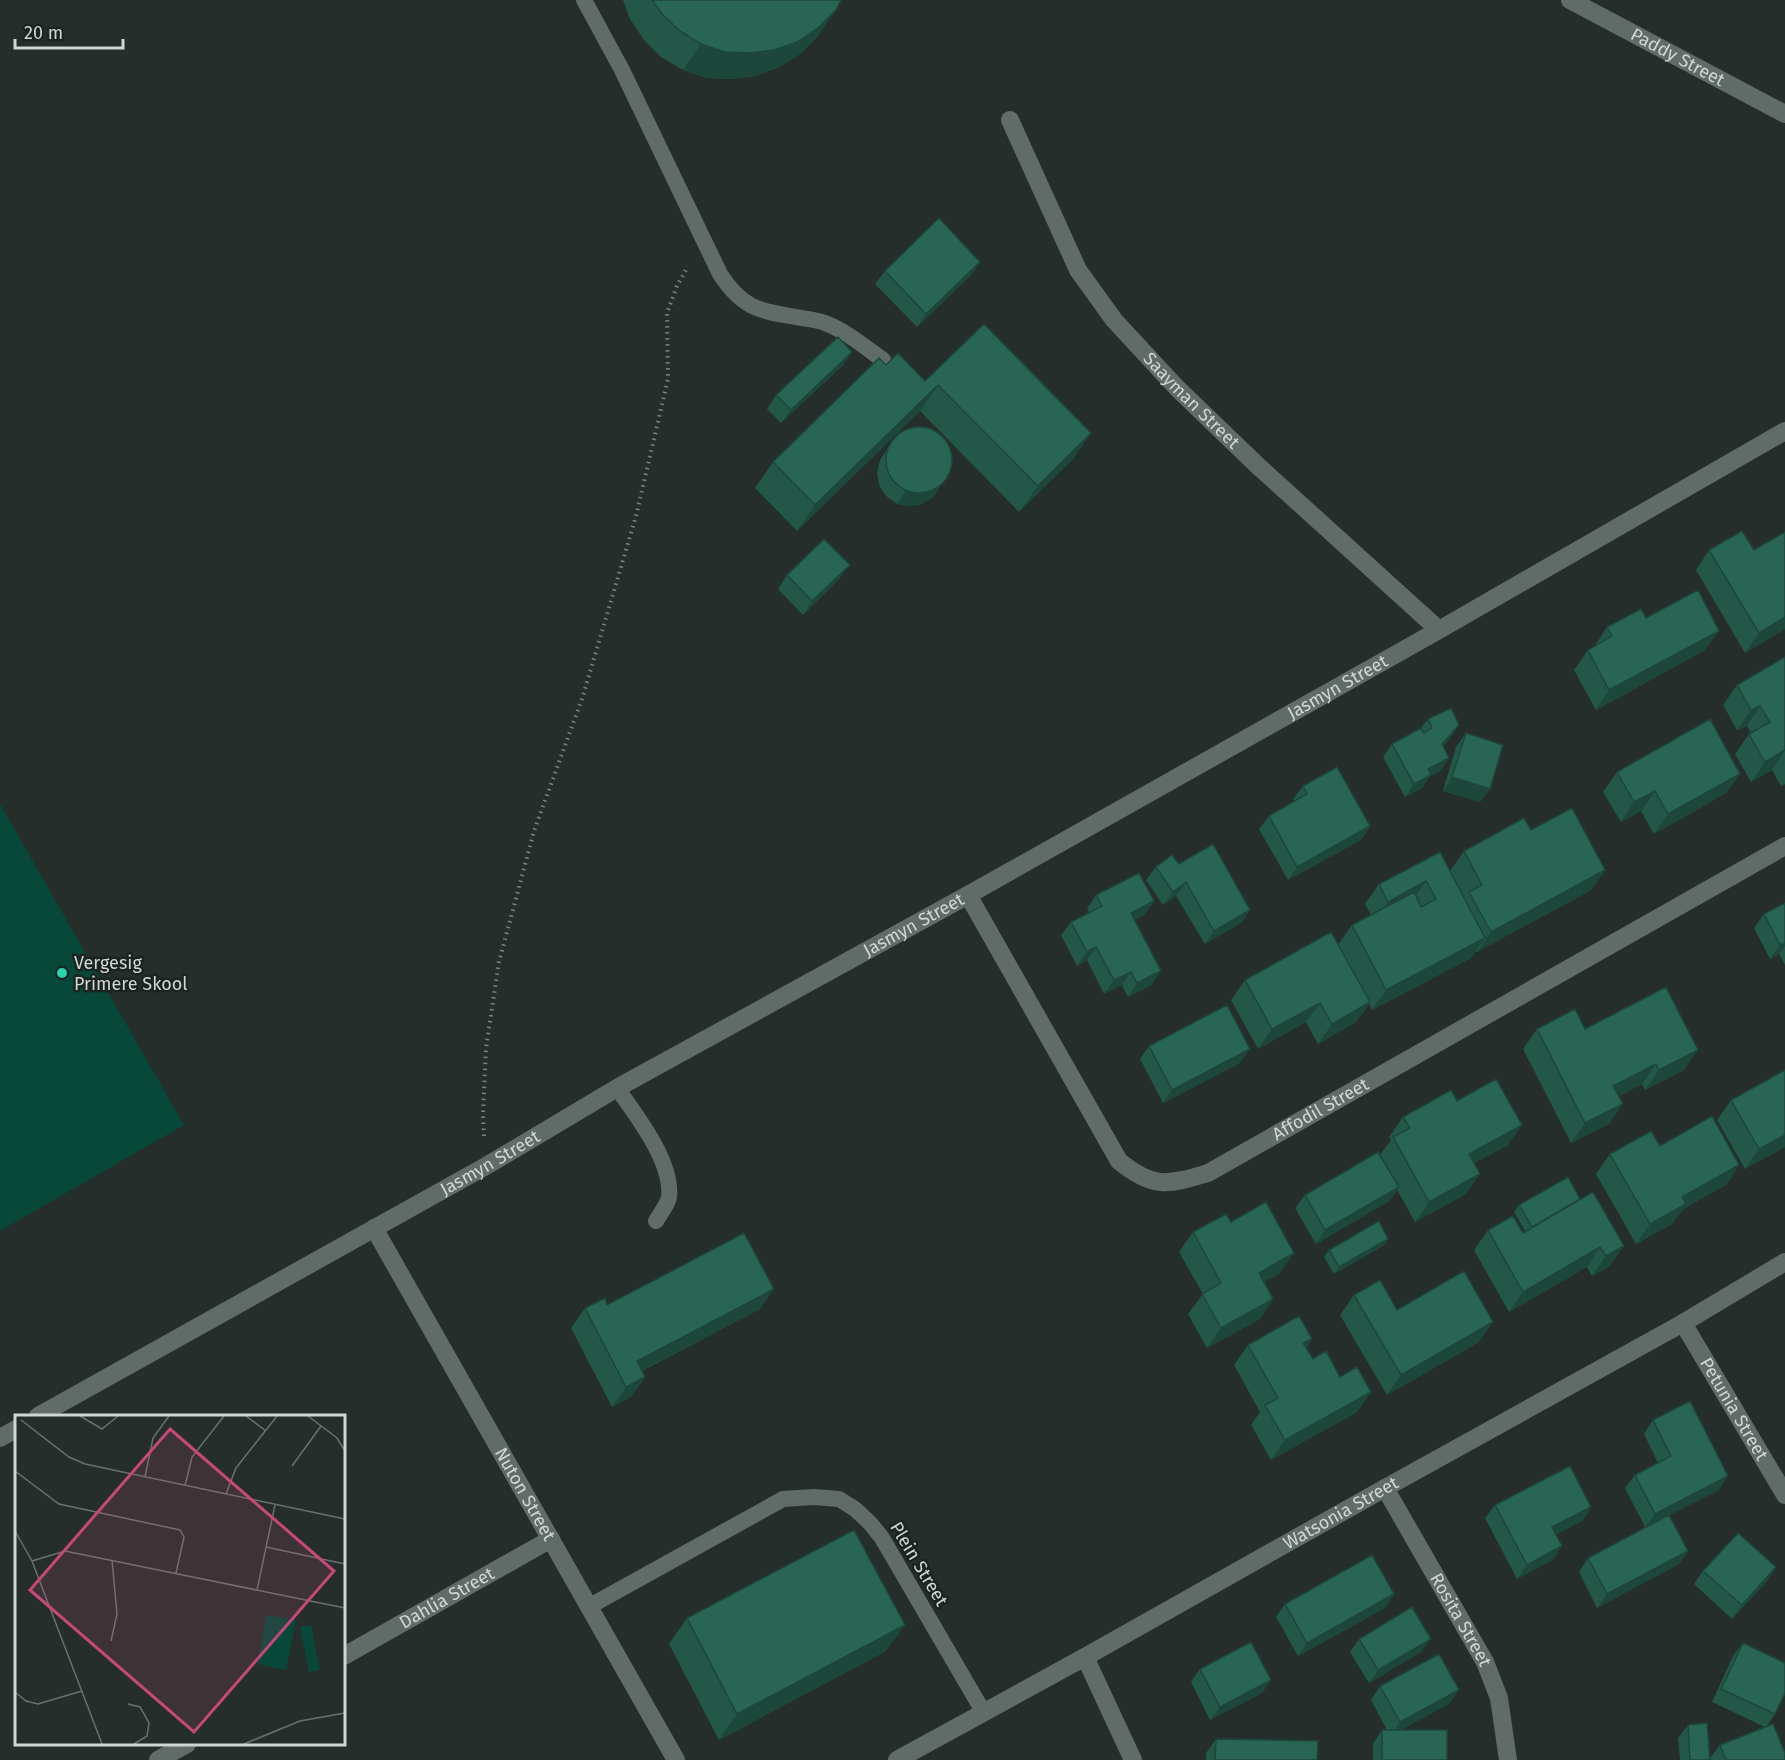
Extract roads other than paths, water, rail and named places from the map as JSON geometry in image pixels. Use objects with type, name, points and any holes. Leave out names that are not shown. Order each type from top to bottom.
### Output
[{"type":"street","name":"Paddy Street","points":[[1570,0],[1785,114]]},
{"type":"street","name":"Saayman Street","points":[[1010,120],[1078,270],[1114,320],[1177,388],[1249,457],[1439,630]]},
{"type":"street","name":"Jasmyn Street","points":[[40,1415],[486,1166],[617,1088],[968,895],[1439,630],[1785,431]]},
{"type":"street","name":"Affodil Street","points":[[968,895],[1119,1161],[1137,1176],[1156,1182],[1179,1182],[1208,1173],[1785,846]]},
{"type":"street","name":"Nuton Street","points":[[374,1228],[676,1760]]},
{"type":"street","name":"Watsonia Street","points":[[897,1760],[1085,1658],[1683,1323],[1785,1262]]},
{"type":"street","name":"Petunia Street","points":[[1683,1323],[1785,1495]]},
{"type":"street","points":[[0,1438],[15,1430]]},
{"type":"street","name":"Rosita Street","points":[[1385,1488],[1485,1662],[1499,1698],[1505,1726],[1508,1760]]},
{"type":"street","name":"Dahlia Street","points":[[345,1655],[551,1539]]},
{"type":"street","points":[[1085,1658],[1133,1760]]},
{"type":"street","points":[[158,1760],[184,1745]]},
{"type":"lane","points":[[584,0],[621,70],[720,274],[729,287],[746,303],[760,311],[824,322],[840,330],[884,360]]},
{"type":"lane","points":[[617,1088],[658,1150],[666,1174],[669,1198],[656,1221]]},
{"type":"lane","name":"Plein Street","points":[[590,1606],[783,1498],[839,1499],[855,1509],[882,1538],[984,1713]]},
{"type":"place","name":"Vergesig Primere Skool","points":[[62,973]]}]
